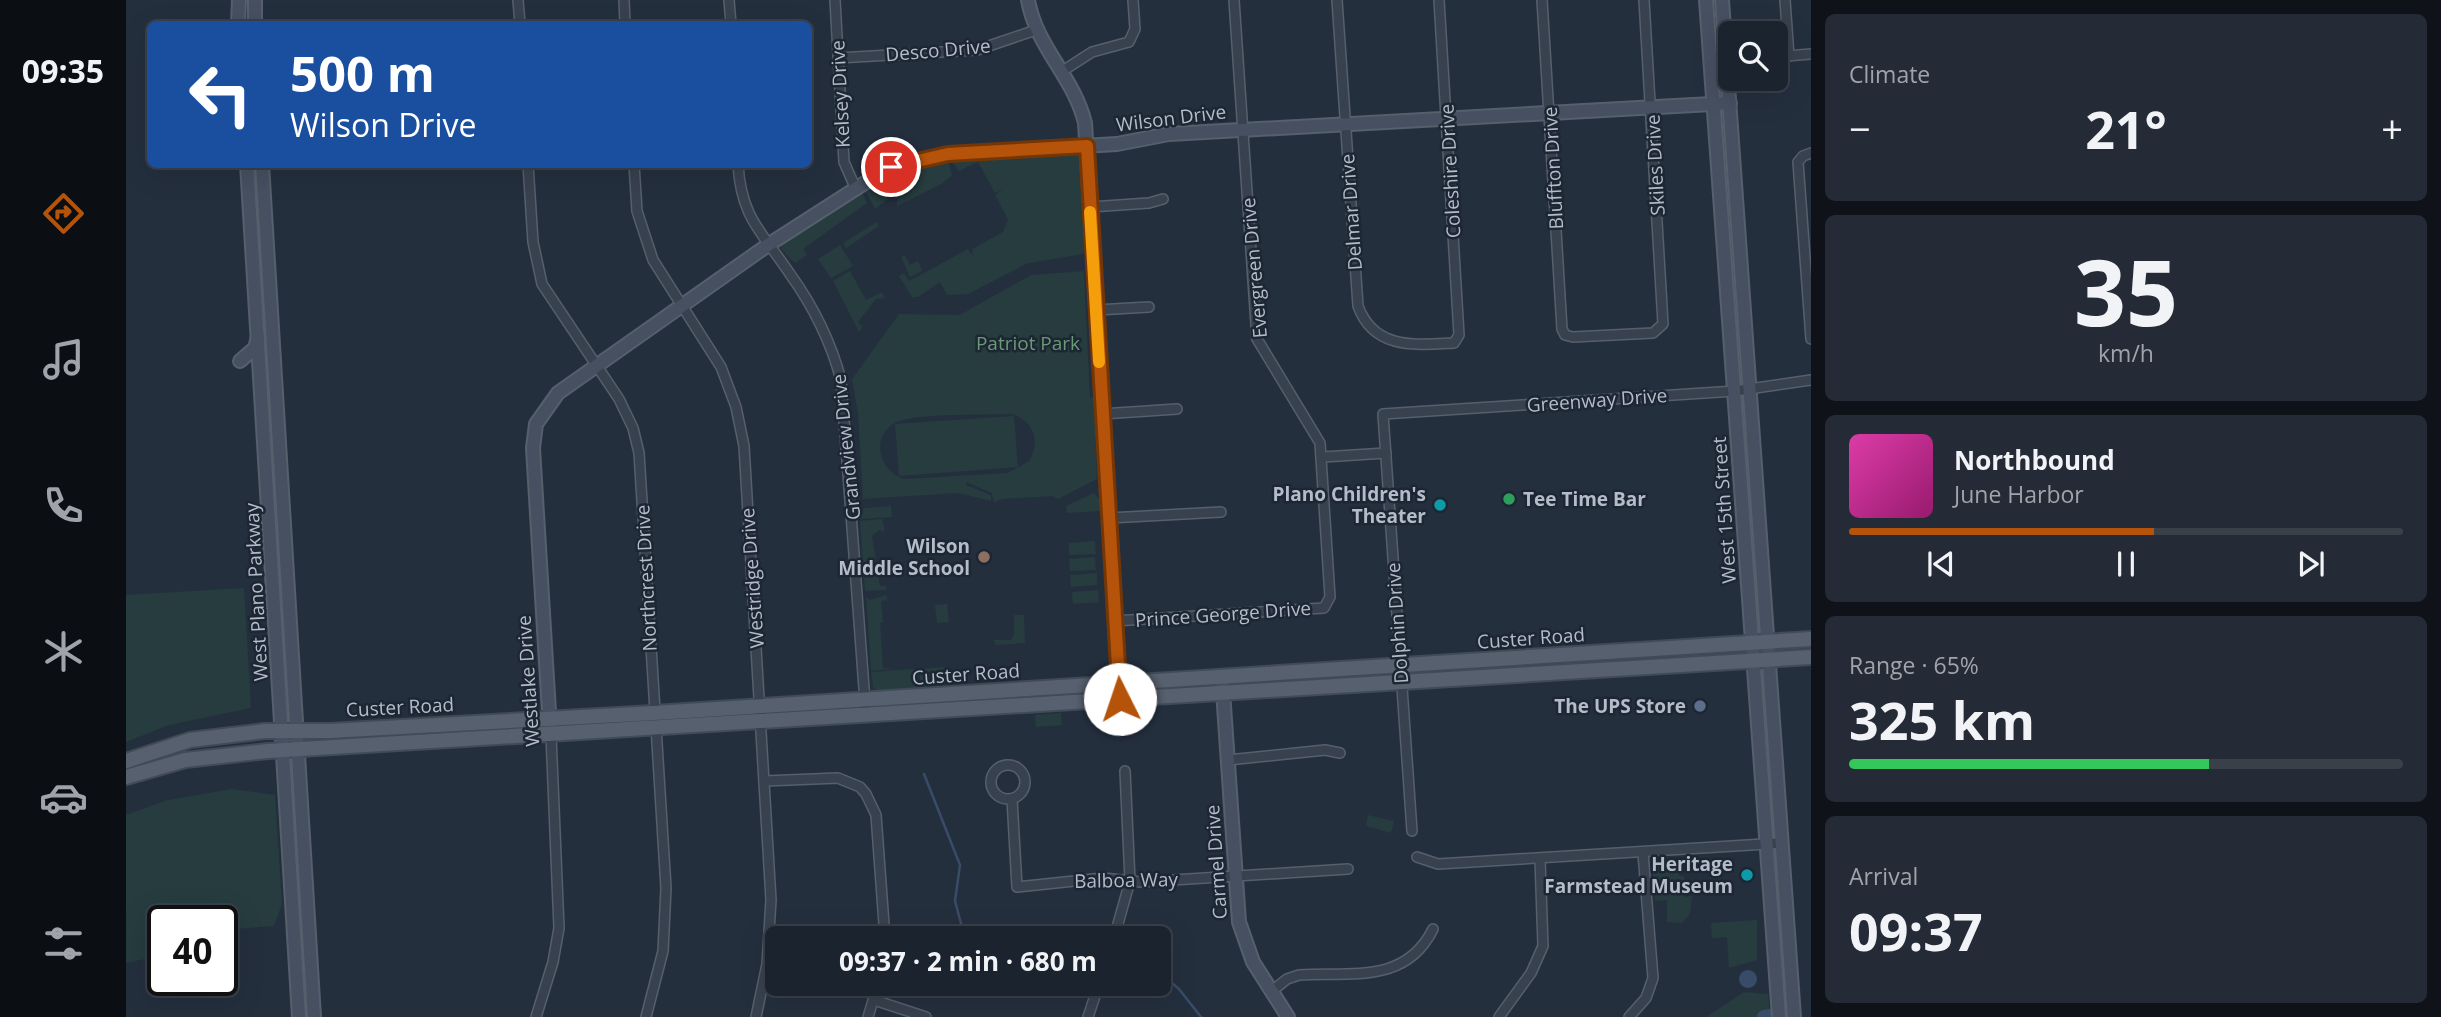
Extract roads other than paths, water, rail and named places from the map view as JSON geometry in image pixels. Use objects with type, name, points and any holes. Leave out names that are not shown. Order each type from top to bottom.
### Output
[{"type":"main road","points":[[238,21],[239,0]]},
{"type":"main road","points":[[255,0],[255,21]]},
{"type":"main road","points":[[1028,0],[1036,30],[1081,107],[1087,146],[1120,699]]},
{"type":"main road","name":"West 15th Street","points":[[1706,0],[1779,1014]]},
{"type":"main road","name":"West 15th Street","points":[[1722,0],[1724,21]]},
{"type":"main road","name":"West 15th Street","points":[[1730,91],[1794,1013]]},
{"type":"main road","name":"Wilson Drive","points":[[596,366],[855,187],[888,168],[924,157],[1116,144],[1169,134],[1243,129],[1730,103]]},
{"type":"main road","name":"West Plano Parkway","points":[[247,168],[314,1017]]},
{"type":"main road","name":"West Plano Parkway","points":[[262,168],[276,365],[290,732]]},
{"type":"main road","points":[[249,197],[264,196]]},
{"type":"main road","points":[[240,361],[255,348],[260,334]]},
{"type":"main road","points":[[261,365],[276,365]]},
{"type":"main road","name":"Westlake Drive","points":[[551,735],[534,433],[548,403],[596,366]]},
{"type":"main road","name":"Custer Road","points":[[126,777],[185,760],[291,749],[655,729],[1401,681],[1637,650],[1811,639]]},
{"type":"main road","points":[[1637,650],[1637,666]]},
{"type":"main road","name":"Custer Road","points":[[126,761],[172,745],[212,736],[654,713],[1399,666],[1637,666],[1811,657]]},
{"type":"main road","name":"Carmel Drive","points":[[1223,677],[1236,901],[1244,941],[1252,962],[1288,1017]]},
{"type":"main road","name":"West Plano Parkway","points":[[291,749],[294,927],[299,1017]]},
{"type":"main road","points":[[294,927],[302,974],[312,984]]},
{"type":"main road","points":[[1777,991],[1792,990]]},
{"type":"street","points":[[518,0],[520,21]]},
{"type":"street","points":[[624,0],[625,21]]},
{"type":"street","points":[[729,0],[731,21]]},
{"type":"street","name":"Kelsey Drive","points":[[835,0],[844,162],[855,187]]},
{"type":"street","points":[[1061,72],[1092,52],[1129,42],[1135,29],[1133,0]]},
{"type":"street","name":"Evergreen Drive","points":[[1234,0],[1256,339],[1317,435],[1323,457],[1329,603]]},
{"type":"street","name":"Delmar Drive","points":[[1337,0],[1356,297],[1361,315],[1376,333],[1400,344],[1457,341]]},
{"type":"street","name":"Coleshire Drive","points":[[1439,0],[1460,335],[1457,341]]},
{"type":"street","name":"Bluffton Drive","points":[[1542,0],[1565,335]]},
{"type":"street","name":"Skiles Drive","points":[[1565,335],[1653,332],[1661,329],[1663,319],[1653,108],[1644,0]]},
{"type":"street","points":[[1785,0],[1789,56],[1811,54]]},
{"type":"street","name":"Desco Drive","points":[[838,58],[977,50],[1036,30]]},
{"type":"street","points":[[1711,61],[1718,61]]},
{"type":"street","points":[[1811,153],[1802,156],[1798,162],[1811,340]]},
{"type":"street","name":"Northcrest Drive","points":[[528,168],[533,242],[542,284],[626,414],[639,453],[665,926],[658,976],[646,1017]]},
{"type":"street","name":"Westridge Drive","points":[[634,168],[637,211],[646,242],[664,282],[721,367],[740,426],[761,721],[770,929],[756,1017]]},
{"type":"street","name":"Grandview Drive","points":[[739,168],[744,207],[809,302],[832,351],[841,380],[866,715]]},
{"type":"street","points":[[1090,207],[1149,203],[1163,198]]},
{"type":"street","points":[[1096,310],[1149,307]]},
{"type":"street","name":"Greenway Drive","points":[[1383,414],[1735,391],[1811,380]]},
{"type":"street","points":[[1102,414],[1177,409]]},
{"type":"street","name":"Dolphin Drive","points":[[1383,414],[1412,831]]},
{"type":"street","points":[[1323,457],[1386,453]]},
{"type":"street","points":[[1109,518],[1221,512]]},
{"type":"street","name":"Prince George Drive","points":[[1114,621],[1324,608],[1329,603]]},
{"type":"street","name":"Westlake Drive","points":[[536,1017],[553,962],[559,928],[551,735]]},
{"type":"street","points":[[1228,760],[1325,750],[1340,753]]},
{"type":"street","points":[[1117,926],[1130,881],[1125,771]]},
{"type":"street","points":[[764,781],[838,778],[860,787],[866,794],[876,815],[884,926]]},
{"type":"street","name":"Balboa Way","points":[[1012,799],[1017,887],[1103,878],[1130,881],[1348,869]]},
{"type":"street","points":[[1417,857],[1438,864],[1782,843]]},
{"type":"street","points":[[1629,1017],[1646,998],[1653,978],[1643,853]]},
{"type":"street","points":[[1499,1017],[1531,973],[1543,946],[1540,859]]},
{"type":"street","points":[[1272,991],[1287,979],[1299,975],[1387,970],[1401,965],[1420,952],[1433,929]]},
{"type":"street","points":[[868,1017],[875,996]]},
{"type":"street","points":[[1088,1017],[1095,996]]},
{"type":"street","points":[[874,1000],[926,1017]]},
{"type":"water","points":[[1748,970],[1754,973],[1757,979],[1754,985],[1748,988],[1742,985],[1739,979],[1742,973]]},
{"type":"waterway","points":[[924,774],[960,865],[955,901],[962,926]]},
{"type":"waterway","points":[[1171,982],[1201,1017]]},
{"type":"waterway","points":[[1764,1017],[1771,1016]]},
{"type":"place","name":"Tee Time Bar","points":[[1509,499]]},
{"type":"place","name":"Plano Children's Theater","points":[[1440,505]]},
{"type":"place","name":"Wilson Middle School","points":[[984,557]]},
{"type":"place","name":"The UPS Store","points":[[1700,706]]},
{"type":"place","name":"Heritage Farmstead Museum","points":[[1747,875]]},
{"type":"park label","name":"Patriot Park","points":[[1028,343]]}]
